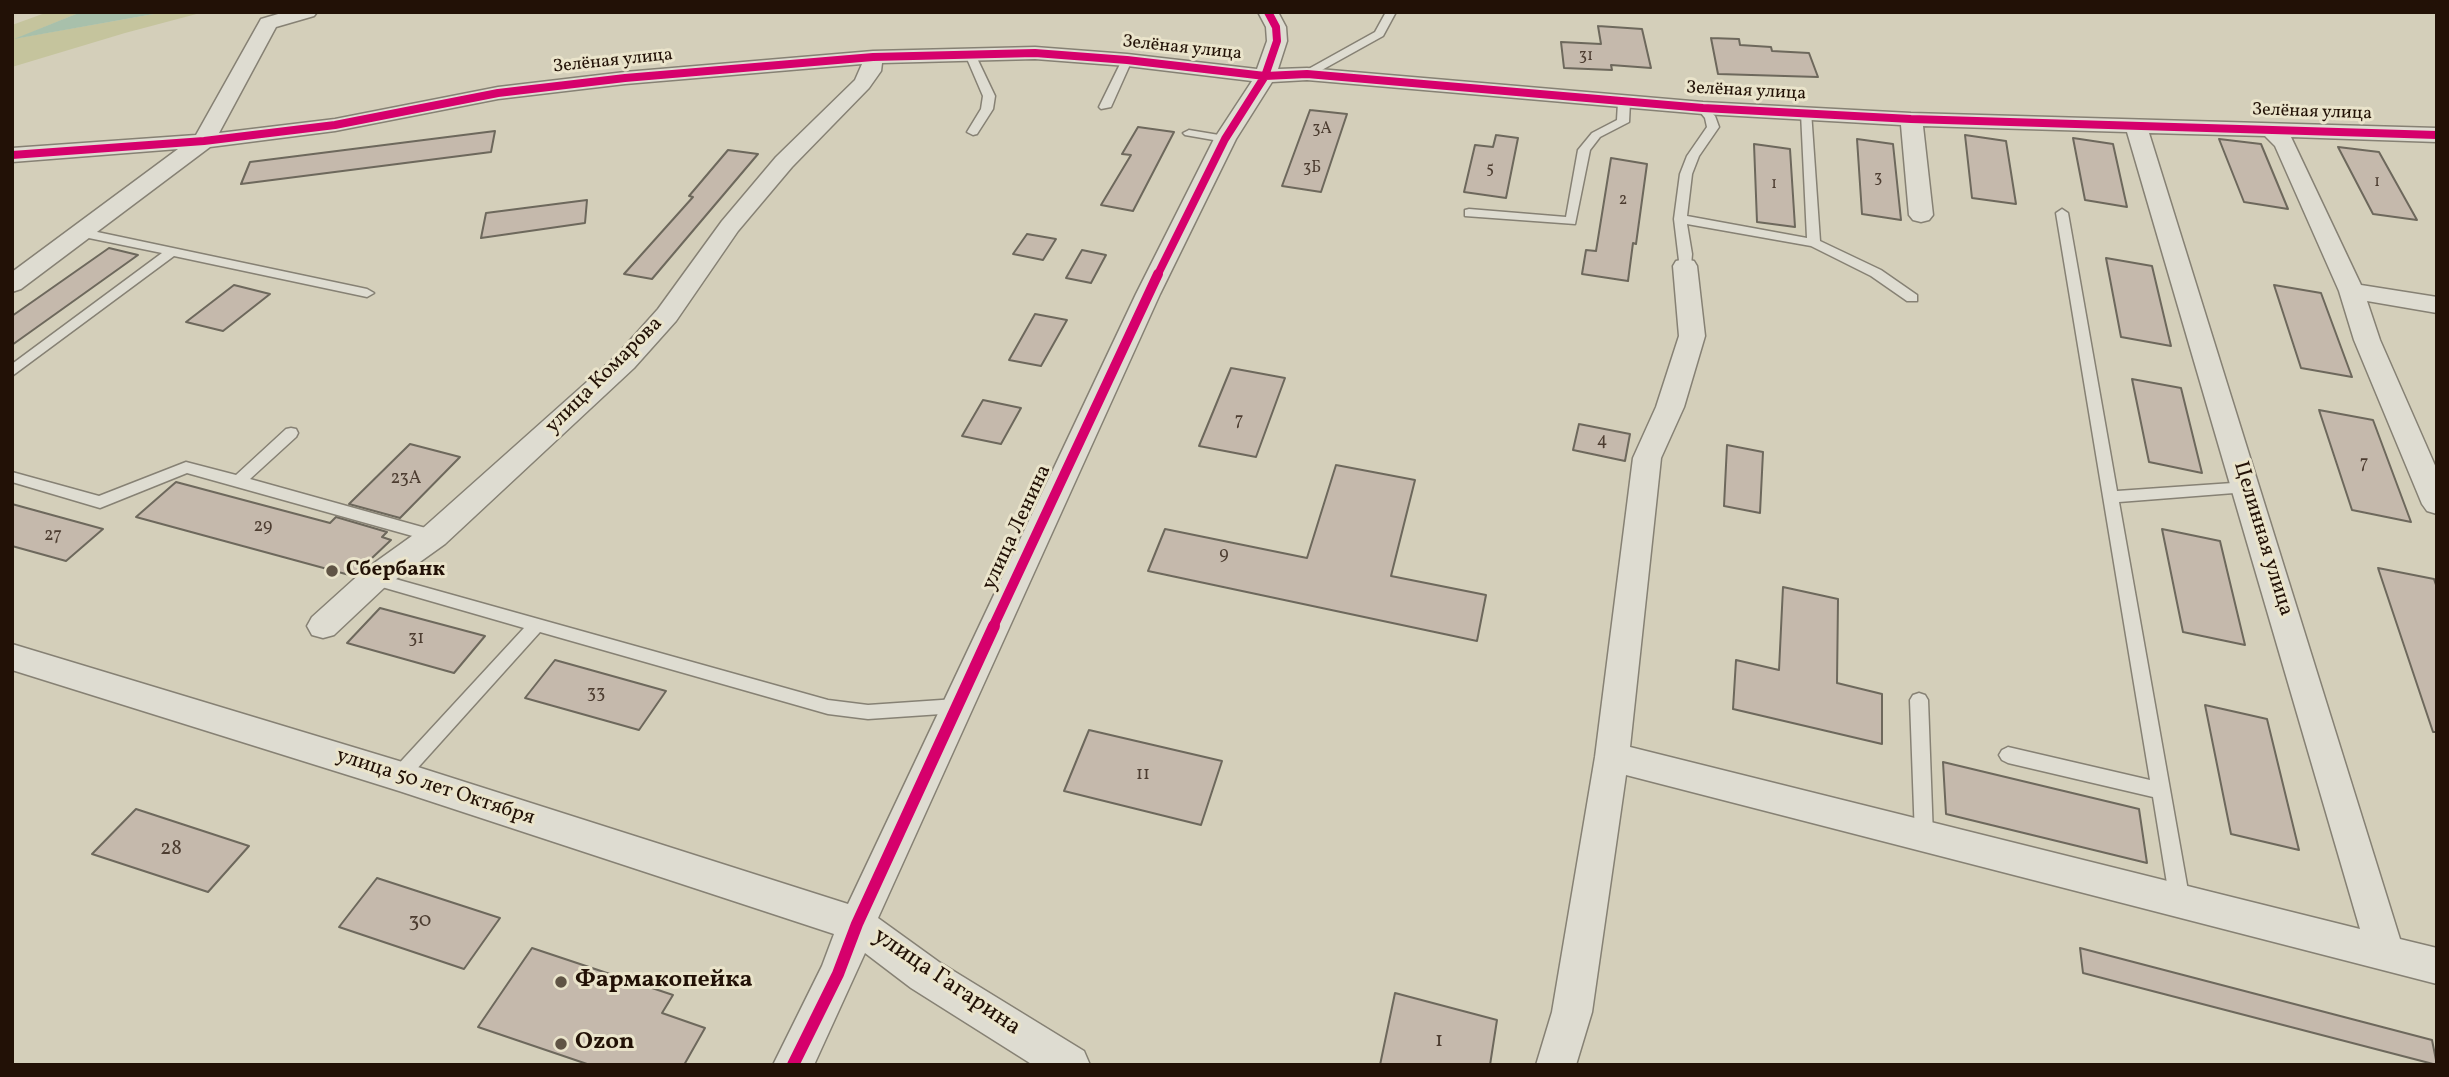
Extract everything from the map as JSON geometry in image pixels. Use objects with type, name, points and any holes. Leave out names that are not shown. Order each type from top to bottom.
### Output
[{"type":"street","points":[[12,284],[204,141],[271,17],[307,12]]},
{"type":"street","name":"улица Ленина","points":[[793,1065],[838,974],[956,706],[1148,293],[1225,139],[1265,76],[1277,41],[1276,27],[1268,12]]},
{"type":"street","name":"Зелёная улица","points":[[12,155],[204,141],[335,125],[529,89],[873,57],[1035,53],[1127,60],[1265,76],[1307,74],[1703,108],[1910,119],[2437,135]]},
{"type":"street","name":"улица Комарова","points":[[323,626],[374,579],[434,536],[625,362],[667,315],[730,226],[784,162],[872,71],[873,57]]},
{"type":"street","points":[[1910,119],[1922,215]]},
{"type":"street","name":"Целинная улица","points":[[2136,126],[2386,953]]},
{"type":"street","points":[[2270,129],[2285,142],[2351,291],[2367,340],[2437,503]]},
{"type":"street","points":[[1556,1065],[1572,1012],[1612,757],[1647,458],[1670,407],[1692,336],[1685,266]]},
{"type":"street","points":[[2351,291],[2437,305]]},
{"type":"street","name":"улица 50 лет Октября","points":[[12,657],[399,776],[858,924]]},
{"type":"street","points":[[1612,757],[2437,966]]},
{"type":"street","name":"улица Гагарина","points":[[858,924],[925,975],[1070,1065]]},
{"type":"lane","points":[[1307,74],[1379,34],[1391,12]]},
{"type":"lane","points":[[970,54],[989,96],[987,109],[973,132]]},
{"type":"lane","points":[[1105,107],[1127,60]]},
{"type":"lane","points":[[1469,213],[1571,220],[1584,150],[1597,135],[1623,122],[1624,102]]},
{"type":"lane","points":[[1685,266],[1686,254],[1680,219],[1686,174],[1693,156],[1708,138],[1713,127],[1711,118],[1703,108]]},
{"type":"lane","points":[[1807,113],[1814,243]]},
{"type":"lane","points":[[1189,133],[1225,139]]},
{"type":"lane","points":[[2062,213],[2180,902]]},
{"type":"lane","points":[[1680,219],[1814,243],[1876,274],[1912,298]]},
{"type":"lane","points":[[83,233],[367,293]]},
{"type":"lane","points":[[12,372],[173,251]]},
{"type":"lane","points":[[238,482],[291,433]]},
{"type":"lane","points":[[12,477],[100,502],[186,467],[434,536]]},
{"type":"lane","points":[[2111,497],[2247,487]]},
{"type":"lane","points":[[374,579],[828,707],[868,712],[956,706]]},
{"type":"lane","points":[[399,776],[537,625]]},
{"type":"lane","points":[[1919,700],[1924,837]]},
{"type":"lane","points":[[2008,755],[2161,791]]},
{"type":"shaded area","points":[[48,12],[81,12],[18,38],[165,12],[204,12],[12,67],[12,25]]},
{"type":"shaded area","points":[[81,12],[165,12],[14,39]]},
{"type":"building","points":[[1598,26],[1642,29],[1651,68],[1611,65],[1612,70],[1564,68],[1561,42],[1601,44]]},
{"type":"building","points":[[1711,38],[1739,39],[1740,45],[1771,47],[1772,51],[1809,53],[1818,77],[1718,74]]},
{"type":"building","points":[[1310,110],[1347,114],[1321,192],[1282,186]]},
{"type":"building","points":[[1138,127],[1174,132],[1133,211],[1101,205],[1131,155],[1122,154]]},
{"type":"building","points":[[495,131],[491,152],[241,184],[250,162]]},
{"type":"building","points":[[1496,135],[1518,138],[1506,198],[1464,192],[1475,145],[1493,147]]},
{"type":"building","points":[[1965,135],[2006,141],[2016,204],[1972,198]]},
{"type":"building","points":[[2073,138],[2113,144],[2127,207],[2085,200]]},
{"type":"building","points":[[1857,139],[1893,144],[1901,220],[1862,214]]},
{"type":"building","points":[[2219,139],[2261,144],[2288,209],[2244,202]]},
{"type":"building","points":[[1754,144],[1790,149],[1795,227],[1757,222]]},
{"type":"building","points":[[2338,147],[2379,152],[2417,220],[2373,214]]},
{"type":"building","points":[[728,150],[758,154],[652,279],[624,274],[693,197],[689,196]]},
{"type":"building","points":[[1611,158],[1647,164],[1628,281],[1582,274],[1586,250],[1596,251]]},
{"type":"building","points":[[587,200],[585,223],[481,238],[486,213]]},
{"type":"building","points":[[1027,234],[1056,239],[1043,260],[1013,254]]},
{"type":"building","points":[[109,248],[138,255],[12,345],[12,316]]},
{"type":"building","points":[[1082,250],[1106,255],[1091,283],[1066,278]]},
{"type":"building","points":[[2106,258],[2152,266],[2171,346],[2121,337]]},
{"type":"building","points":[[234,285],[270,294],[223,331],[186,322]]},
{"type":"building","points":[[2274,285],[2321,293],[2352,377],[2301,368]]},
{"type":"building","points":[[1035,314],[1067,320],[1041,366],[1009,360]]},
{"type":"building","points":[[1231,368],[1285,378],[1256,457],[1199,446]]},
{"type":"building","points":[[2132,379],[2181,388],[2202,473],[2149,462]]},
{"type":"building","points":[[983,400],[1021,408],[1001,444],[962,436]]},
{"type":"building","points":[[2319,410],[2373,420],[2411,522],[2352,510]]},
{"type":"building","points":[[1579,424],[1630,434],[1625,461],[1573,450]]},
{"type":"building","points":[[410,444],[460,457],[400,518],[349,504]]},
{"type":"building","points":[[1727,445],[1763,452],[1760,513],[1724,506]]},
{"type":"building","points":[[1336,465],[1415,480],[1391,576],[1486,595],[1477,641],[1148,571],[1165,529],[1307,558]]},
{"type":"building","points":[[176,482],[330,523],[336,517],[387,532],[382,537],[391,540],[353,576],[136,517]]},
{"type":"building","points":[[12,504],[103,529],[66,561],[12,546]]},
{"type":"building","points":[[2162,529],[2220,541],[2245,645],[2183,632]]},
{"type":"building","points":[[2378,568],[2434,579],[2437,588],[2437,732],[2433,732]]},
{"type":"building","points":[[1783,587],[1838,599],[1837,683],[1882,694],[1882,744],[1733,709],[1736,660],[1779,670]]},
{"type":"building","points":[[380,608],[485,636],[454,673],[347,643]]},
{"type":"building","points":[[555,660],[666,691],[639,730],[525,698]]},
{"type":"building","points":[[2205,705],[2267,719],[2299,850],[2231,834]]},
{"type":"building","points":[[1089,730],[1222,761],[1201,825],[1064,791]]},
{"type":"building","points":[[1943,762],[2139,809],[2147,863],[1946,814]]},
{"type":"building","points":[[136,809],[249,846],[208,892],[92,854]]},
{"type":"building","points":[[377,878],[500,918],[464,969],[339,927]]},
{"type":"building","points":[[532,948],[673,995],[662,1013],[705,1028],[684,1065],[590,1065],[478,1027]]},
{"type":"building","points":[[2080,948],[2432,1040],[2437,1065],[2083,973]]},
{"type":"building","points":[[1395,993],[1497,1020],[1490,1065],[1380,1065]]},
{"type":"cycle path","points":[[793,1065],[838,974],[857,924],[950,719],[1148,294],[1225,139],[1265,76],[1277,41],[1276,27],[1268,12]]},
{"type":"cycle path","points":[[12,155],[204,141],[335,125],[498,93],[625,78],[873,57],[1035,53],[1127,60],[1265,76],[1307,74],[1703,108],[1911,119],[2437,135]]},
{"type":"place","name":"Сбербанк","points":[[332,571]]},
{"type":"place","name":"Фармакопейка","points":[[561,982]]},
{"type":"place","name":"Ozon","points":[[561,1044]]}]
